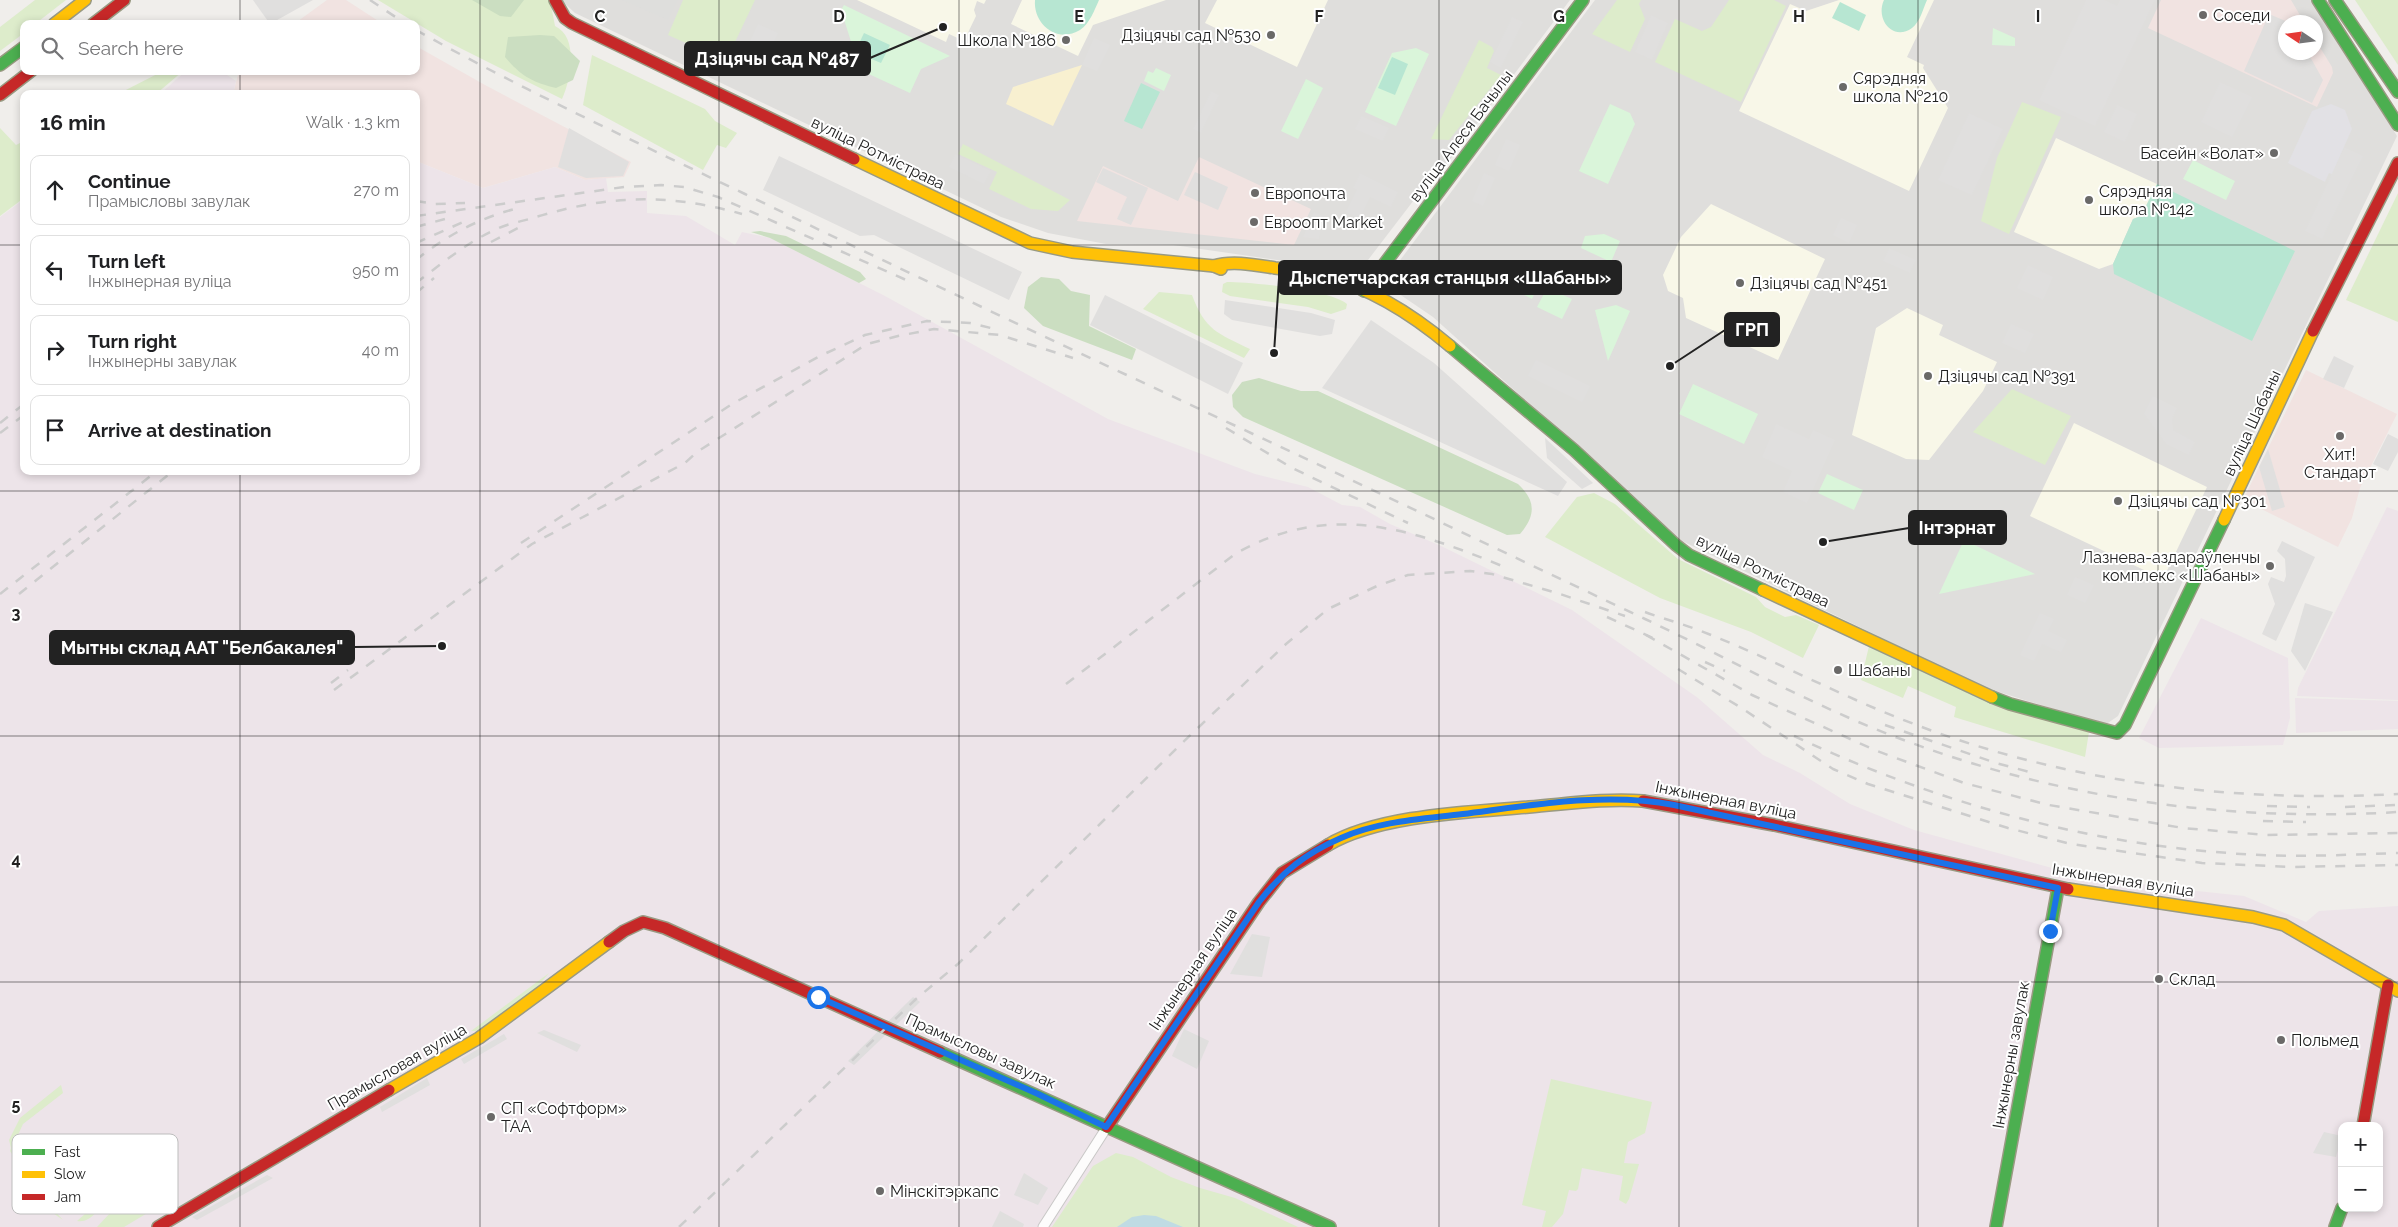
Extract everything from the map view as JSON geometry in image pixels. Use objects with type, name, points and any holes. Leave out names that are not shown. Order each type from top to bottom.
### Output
[{"type":"main road","points":[[59,20],[85,0]]},
{"type":"main road","points":[[98,20],[124,0]]},
{"type":"main road","name":"вуліца Ротмістрава","points":[[555,0],[565,18],[581,27],[1030,243],[1072,252],[1214,266],[1225,271],[1297,278],[1345,290],[1364,291],[1419,320],[1574,450],[1676,545],[1689,554],[1977,690],[2093,730],[2117,733],[2125,725]]},
{"type":"main road","name":"вуліца Алеся Бачылы","points":[[1364,291],[1583,0]]},
{"type":"main road","points":[[2318,0],[2398,125]]},
{"type":"main road","points":[[2335,0],[2398,92]]},
{"type":"main road","points":[[0,65],[20,50]]},
{"type":"main road","points":[[0,95],[26,75]]},
{"type":"main road","name":"вуліца Шабаны","points":[[2125,725],[2320,317],[2398,163]]},
{"type":"main road","name":"Інжынерная вуліца","points":[[1106,1127],[1211,969],[1277,880],[1304,858],[1338,839],[1363,830],[1418,819],[1552,804],[1600,799],[1640,800],[1783,827],[2058,888],[2239,914],[2284,925],[2393,988]]},
{"type":"main road","name":"Інжынерны завулак","points":[[1996,1227],[2058,888]]},
{"type":"main road","name":"Прамысловы завулак","points":[[643,922],[665,928],[1038,1094],[1106,1127],[1330,1227]]},
{"type":"main road","name":"Прамысловая вуліца","points":[[158,1227],[292,1146],[479,1038],[624,931],[643,922]]},
{"type":"main road","points":[[2364,1122],[2393,988]]},
{"type":"main road","points":[[2335,1227],[2341,1212]]},
{"type":"street","name":"Інжынерная вуліца","points":[[1043,1227],[1106,1127]]},
{"type":"shaded area","points":[[253,0],[313,0],[277,20],[267,20]]},
{"type":"shaded area","points":[[327,0],[346,0],[377,20],[300,20]]},
{"type":"shaded area","points":[[561,0],[1570,0],[1439,174],[1417,196],[1355,277],[1326,267],[1173,245],[1106,244],[1048,233],[1001,217],[575,13]]},
{"type":"shaded area","points":[[622,0],[678,0],[668,20]]},
{"type":"shaded area","points":[[857,0],[986,0],[984,4],[977,1],[974,10],[976,16],[964,41],[949,34],[946,42]]},
{"type":"shaded area","name":"Школа №186","points":[[1022,0],[1166,0],[1093,25],[1078,56],[1011,24]]},
{"type":"shaded area","name":"Дзіцячы сад №530","points":[[1217,0],[1328,0],[1297,67],[1205,23]]},
{"type":"shaded area","points":[[1595,0],[2312,0],[2321,15],[2278,15],[2278,60],[2323,60],[2323,18],[2397,136],[2118,716],[2105,725],[1983,687],[1682,541],[1433,317],[1383,283]]},
{"type":"shaded area","name":"Сярэдняя школа №210","points":[[1839,0],[1934,0],[1907,57],[1924,65],[1923,68],[1948,108],[1909,191],[1739,111],[1790,4],[1806,11]]},
{"type":"shaded area","points":[[2086,0],[2104,0],[2117,6],[2120,0],[2155,0],[2095,126],[2039,100]]},
{"type":"shaded area","points":[[2161,0],[2291,0],[2300,15],[2278,15],[2278,60],[2323,60],[2323,52],[2332,67],[2333,73],[2317,107],[2148,28]]},
{"type":"shaded area","points":[[2269,14],[2278,18],[2278,60],[2312,60],[2323,80],[2312,103],[2244,71]]},
{"type":"shaded area","points":[[1651,15],[1668,23],[1652,60],[1635,52]]},
{"type":"shaded area","points":[[1512,17],[1523,22],[1501,68],[1490,62]]},
{"type":"shaded area","points":[[758,24],[778,33],[767,55],[748,46]]},
{"type":"shaded area","points":[[1094,38],[1110,45],[1097,71],[1082,65]]},
{"type":"shaded area","points":[[420,48],[631,162],[624,177],[585,180],[555,167],[483,188],[420,163],[420,90],[234,90],[238,75],[420,75]]},
{"type":"shaded area","points":[[181,75],[227,75],[236,81],[234,90],[165,90]]},
{"type":"shaded area","points":[[2220,82],[2252,97],[2232,137],[2201,122]]},
{"type":"shaded area","points":[[1211,91],[1219,95],[1201,133],[1193,129]]},
{"type":"shaded area","points":[[2331,104],[2345,110],[2352,129],[2332,174],[2329,173],[2325,182],[2288,163],[2312,111]]},
{"type":"shaded area","points":[[2117,105],[2137,114],[2125,142],[2104,132]]},
{"type":"shaded area","points":[[1969,113],[2003,129],[1972,195],[1938,180]]},
{"type":"shaded area","points":[[1361,116],[1389,128],[1383,141],[1355,129]]},
{"type":"shaded area","points":[[569,128],[629,162],[623,176],[586,178],[558,167]]},
{"type":"shaded area","name":"Сярэдняя школа №142","points":[[2056,138],[2157,184],[2141,216],[2133,219],[2113,264],[2099,269],[2014,232]]},
{"type":"shaded area","points":[[1506,139],[1520,145],[1509,171],[1495,165]]},
{"type":"shaded area","points":[[2344,147],[2363,156],[2322,239],[2305,231]]},
{"type":"shaded area","points":[[955,154],[991,171],[984,184],[949,167]]},
{"type":"shaded area","points":[[779,156],[1022,272],[1009,300],[874,235],[860,236],[763,190]]},
{"type":"shaded area","points":[[1199,157],[1311,209],[1294,245],[1077,221],[1103,166],[1178,201]]},
{"type":"shaded area","points":[[420,163],[483,188],[555,167],[585,180],[606,178],[608,192],[647,191],[647,213],[686,216],[735,245],[742,232],[770,238],[885,296],[1108,419],[1255,474],[1308,487],[1342,505],[1360,507],[1390,524],[1441,546],[1572,610],[1698,698],[1763,755],[1800,773],[1850,804],[1914,830],[2074,874],[2169,888],[2244,896],[2306,922],[2319,911],[2398,906],[2398,1227],[0,1227],[0,217],[20,202],[20,475],[420,475]]},
{"type":"shaded area","points":[[1103,168],[1148,188],[1131,225],[1117,219],[1127,197],[1096,182]]},
{"type":"shaded area","points":[[1195,172],[1228,187],[1218,210],[1184,195]]},
{"type":"shaded area","points":[[1360,173],[1398,192],[1391,207],[1370,197],[1359,219],[1346,212],[1357,190],[1353,188]]},
{"type":"shaded area","points":[[1484,173],[1495,178],[1483,206],[1472,201]]},
{"type":"shaded area","name":"Дзіцячы сад №451","points":[[1711,204],[1825,259],[1778,360],[1686,318],[1683,298],[1668,291],[1663,275],[1681,237]]},
{"type":"shaded area","points":[[1314,212],[1323,216],[1319,239],[1303,237]]},
{"type":"shaded area","points":[[1841,218],[1857,225],[1849,243],[1833,235]]},
{"type":"shaded area","points":[[1889,248],[1916,260],[1910,273],[1883,261]]},
{"type":"shaded area","points":[[2028,265],[2053,277],[2043,300],[2017,288]]},
{"type":"shaded area","points":[[1105,295],[1243,363],[1228,394],[1090,325]]},
{"type":"shaded area","points":[[1225,300],[1311,313],[1335,320],[1332,334],[1320,336],[1232,320],[1224,314]]},
{"type":"shaded area","name":"Дзіцячы сад №391","points":[[1907,308],[1943,325],[1939,335],[1997,362],[1983,391],[1929,460],[1906,459],[1852,435],[1876,328]]},
{"type":"shaded area","points":[[1371,320],[1434,363],[1567,482],[1558,496],[1322,388]]},
{"type":"shaded area","points":[[2011,324],[2034,334],[2025,353],[2002,343]]},
{"type":"shaded area","points":[[2334,356],[2354,366],[2344,388],[2323,379]]},
{"type":"shaded area","points":[[1536,360],[1590,386],[1582,402],[1528,376]]},
{"type":"shaded area","points":[[2306,370],[2397,414],[2360,488],[2352,518],[2338,547],[2243,500]]},
{"type":"shaded area","points":[[2153,396],[2177,408],[2172,419],[2173,430],[2195,442],[2189,455],[2166,444],[2144,414]]},
{"type":"shaded area","name":"Дзіцячы сад №301","points":[[2074,423],[2207,487],[2163,579],[2030,516]]},
{"type":"shaded area","points":[[1776,424],[1809,439],[1813,430],[1835,440],[1807,503],[1783,492],[1792,471],[1762,457]]},
{"type":"shaded area","points":[[2388,434],[2398,439],[2398,452],[2388,471],[2373,464]]},
{"type":"shaded area","points":[[1545,438],[1593,483],[1582,489],[1547,458]]},
{"type":"shaded area","points":[[2268,449],[2285,507],[2272,511],[2259,467]]},
{"type":"shaded area","points":[[2387,507],[2398,511],[2398,700],[2297,696],[2298,688]]},
{"type":"shaded area","points":[[2282,541],[2315,557],[2276,641],[2262,634],[2275,604],[2268,584],[2271,577],[2284,582],[2286,576],[2285,559],[2277,551]]},
{"type":"shaded area","points":[[2075,577],[2094,585],[2085,603],[2067,595]]},
{"type":"shaded area","points":[[2305,603],[2333,612],[2305,671],[2291,651]]},
{"type":"shaded area","points":[[2040,613],[2054,619],[2048,631],[2067,640],[2061,652],[2042,644],[2034,661],[2020,655]]},
{"type":"shaded area","points":[[2201,618],[2288,658],[2290,718],[2283,745],[2159,748],[2139,738]]},
{"type":"shaded area","points":[[2295,698],[2398,701],[2398,729],[2296,733]]},
{"type":"shaded area","points":[[1252,934],[1270,937],[1262,977],[1230,974]]},
{"type":"shaded area","points":[[1184,1029],[1209,1041],[1197,1069],[1172,1056]]},
{"type":"shaded area","points":[[544,1030],[581,1045],[577,1052],[537,1033]]},
{"type":"shaded area","points":[[504,1034],[507,1039],[464,1064],[461,1059]]},
{"type":"shaded area","points":[[427,1078],[430,1085],[382,1112],[380,1107]]},
{"type":"shaded area","points":[[2324,1132],[2338,1135],[2336,1157],[2313,1153]]},
{"type":"shaded area","points":[[1024,1173],[1048,1188],[1038,1205],[1014,1195]]},
{"type":"shaded area","points":[[267,1175],[273,1178],[197,1220],[192,1217]]},
{"type":"shaded area","points":[[1000,1211],[1024,1224],[1023,1227],[992,1227]]},
{"type":"green space","points":[[35,0],[66,0],[40,20],[20,20],[20,36],[0,51],[0,27]]},
{"type":"green space","points":[[378,0],[550,0],[555,26],[563,32],[570,49],[570,70],[562,99],[446,41],[420,25],[420,20],[411,20]]},
{"type":"green space","points":[[472,0],[524,0],[511,17],[500,16]]},
{"type":"green space","points":[[683,0],[755,0],[726,61],[668,35]]},
{"type":"green space","points":[[1035,0],[1099,0],[1086,24],[1080,30],[1063,35],[1055,33],[1042,24],[1035,9]]},
{"type":"green space","points":[[1617,0],[1641,0],[1639,4],[1645,19],[1630,52],[1592,34]]},
{"type":"green space","points":[[1729,0],[1774,0],[1786,6],[1741,102],[1655,62],[1675,19],[1702,31],[1711,27]]},
{"type":"green space","points":[[1884,0],[1927,0],[1915,25],[1905,32],[1898,32],[1892,30],[1884,21],[1882,7]]},
{"type":"green space","points":[[2355,0],[2398,0],[2398,65]]},
{"type":"green space","points":[[1840,2],[1866,15],[1859,31],[1832,18]]},
{"type":"green space","points":[[844,5],[950,56],[921,69],[910,93],[860,70],[841,10]]},
{"type":"green space","points":[[1993,28],[2015,38],[2015,46],[1992,45]]},
{"type":"green space","points":[[864,33],[890,45],[881,63],[855,52]]},
{"type":"green space","points":[[554,36],[580,61],[573,80],[556,88],[540,83],[522,74],[505,57],[508,37]]},
{"type":"green space","points":[[1479,40],[1492,47],[1494,51],[1487,68],[1501,75],[1449,140],[1431,139]]},
{"type":"green space","points":[[1416,48],[1429,54],[1396,126],[1365,112],[1392,53]]},
{"type":"green space","points":[[592,55],[705,109],[715,121],[737,133],[726,148],[717,145],[703,170],[583,105]]},
{"type":"green space","points":[[1392,57],[1408,64],[1395,95],[1378,88]]},
{"type":"green space","points":[[1156,68],[1171,75],[1164,91],[1144,81],[1148,71],[1153,73]]},
{"type":"green space","points":[[155,75],[178,75],[161,90],[126,90]]},
{"type":"green space","points":[[1306,79],[1323,88],[1298,139],[1281,131]]},
{"type":"green space","points":[[1141,83],[1160,92],[1142,129],[1124,121]]},
{"type":"green space","points":[[2022,102],[2061,117],[2009,234],[1981,221],[1997,158]]},
{"type":"green space","points":[[1610,104],[1630,113],[1635,124],[1608,184],[1579,171]]},
{"type":"green space","points":[[0,128],[16,145],[20,143],[20,201],[0,216]]},
{"type":"green space","points":[[963,144],[1070,200],[1058,211],[1031,209],[989,189],[997,172],[958,154]]},
{"type":"green space","points":[[2193,160],[2235,181],[2226,200],[2183,179]]},
{"type":"green space","points":[[2157,184],[2295,251],[2252,341],[2114,274],[2113,264],[2133,219],[2141,216]]},
{"type":"green space","points":[[2398,193],[2398,322],[2346,300]]},
{"type":"green space","points":[[760,231],[786,236],[860,272],[866,279],[859,283],[770,238],[751,232]]},
{"type":"green space","points":[[1604,234],[1620,241],[1611,262],[1581,248],[1585,236]]},
{"type":"green space","points":[[1517,265],[1542,277],[1532,299],[1507,286]]},
{"type":"green space","points":[[1041,277],[1059,279],[1071,291],[1090,295],[1089,326],[1136,349],[1132,360],[1043,326],[1024,308],[1028,287]]},
{"type":"green space","points":[[1227,282],[1254,283],[1308,291],[1338,299],[1347,304],[1346,309],[1331,314],[1308,307],[1230,296],[1222,292],[1223,284]]},
{"type":"green space","points":[[1547,288],[1572,299],[1562,319],[1537,307]]},
{"type":"green space","points":[[1159,292],[1192,295],[1207,323],[1229,339],[1250,349],[1244,358],[1143,309]]},
{"type":"green space","points":[[1616,305],[1630,311],[1608,361],[1595,310]]},
{"type":"green space","points":[[1259,378],[1301,391],[1318,391],[1518,484],[1531,502],[1532,508],[1529,521],[1520,534],[1507,535],[1243,417],[1233,407],[1232,395],[1242,382]]},
{"type":"green space","points":[[1693,384],[1758,414],[1744,444],[1679,414]]},
{"type":"green space","points":[[2012,389],[2071,416],[2045,465],[1973,432]]},
{"type":"green space","points":[[1827,474],[1863,490],[1854,510],[1818,493]]},
{"type":"green space","points":[[1594,493],[1615,504],[1678,559],[1756,597],[1765,607],[1785,617],[1796,615],[1819,625],[1803,658],[1751,632],[1660,598],[1545,537],[1577,497]]},
{"type":"green space","points":[[1964,540],[2035,574],[1939,594]]},
{"type":"green space","points":[[1869,646],[2089,732],[2085,757],[1954,717],[1956,707],[1908,686],[1903,698],[1861,680]]},
{"type":"green space","points":[[549,973],[533,992],[476,1031],[471,1031]]},
{"type":"green space","points":[[1551,1079],[1652,1102],[1645,1133],[1628,1142],[1624,1163],[1639,1164],[1626,1204],[1619,1200],[1623,1176],[1582,1168],[1578,1189],[1576,1191],[1569,1190],[1563,1214],[1552,1227],[1542,1227],[1546,1211],[1522,1205]]},
{"type":"green space","points":[[61,1085],[63,1093],[23,1124],[18,1134],[12,1134],[20,1118]]},
{"type":"green space","points":[[12,1134],[12,1154],[10,1151],[9,1140]]},
{"type":"green space","points":[[1116,1153],[1133,1157],[1171,1177],[1200,1188],[1235,1198],[1298,1227],[1052,1227],[1093,1166]]},
{"type":"green space","points":[[85,1214],[95,1214],[87,1220],[77,1221]]},
{"type":"green space","points":[[109,1214],[146,1214],[124,1227],[97,1227]]},
{"type":"sand","points":[[1082,65],[1053,126],[1006,104],[1013,87]]},
{"type":"water","points":[[1156,1216],[1183,1227],[1117,1227],[1132,1217]]},
{"type":"pier","points":[[913,997],[920,1002],[854,1065],[848,1061]]},
{"type":"railway","points":[[370,0],[400,20]]},
{"type":"railway","points":[[420,32],[620,135],[1645,619],[1808,699],[1875,729],[1968,762],[2028,779],[2150,802],[2212,810],[2274,813],[2398,812]]},
{"type":"railway","points":[[420,215],[624,187],[661,185],[684,187],[718,197],[913,283]]},
{"type":"railway","points":[[420,280],[477,239],[499,228],[589,204],[639,199],[664,200],[715,207],[742,214]]},
{"type":"railway","points":[[420,202],[435,204],[465,203]]},
{"type":"railway","points":[[420,257],[465,228],[491,216],[519,208]]},
{"type":"railway","points":[[420,226],[452,217]]},
{"type":"railway","points":[[420,241],[470,219]]},
{"type":"railway","points":[[491,242],[520,227]]},
{"type":"railway","points":[[420,290],[434,278]]},
{"type":"railway","points":[[521,543],[732,404],[820,356],[865,335],[927,321],[970,323],[995,329]]},
{"type":"railway","points":[[334,690],[532,544],[685,463],[697,452],[867,344],[934,329],[1000,335],[1073,358]]},
{"type":"railway","points":[[0,423],[20,407]]},
{"type":"railway","points":[[0,433],[20,418]]},
{"type":"railway","points":[[1226,428],[1292,468],[1408,523]]},
{"type":"railway","points":[[0,594],[152,475]]},
{"type":"railway","points":[[19,594],[168,475]]},
{"type":"railway","points":[[1066,684],[1235,554],[1269,538],[1303,528],[1336,524],[1369,526],[1402,532],[1468,552],[1502,566]]},
{"type":"railway","points":[[679,1227],[916,999],[959,963],[1181,744],[1286,644],[1328,609],[1377,586],[1408,575],[1470,571],[1492,574],[1625,616]]},
{"type":"railway","points":[[1645,612],[1694,628],[1728,642],[1860,702],[1914,724],[1972,744],[2031,761],[2091,774],[2152,784],[2214,791],[2275,795],[2337,796],[2398,794]]},
{"type":"railway","points":[[1607,617],[1653,638]]},
{"type":"railway","points":[[1646,635],[1752,695],[1877,751],[1964,783],[2049,805],[2183,828],[2267,835],[2398,833]]},
{"type":"railway","points":[[1705,662],[1725,671]]},
{"type":"railway","points":[[1678,669],[1743,709],[1833,769],[1868,784],[2008,828],[2071,844],[2202,863],[2292,867],[2398,865]]},
{"type":"railway","points":[[331,683],[348,670]]},
{"type":"railway","points":[[1885,725],[1996,763],[2037,774]]},
{"type":"railway","points":[[1794,736],[1898,780],[1952,798],[2060,828],[2116,839],[2249,855],[2313,856],[2398,853]]},
{"type":"railway","points":[[2345,807],[2398,805]]},
{"type":"railway","points":[[2267,806],[2310,807]]},
{"type":"railway","points":[[2263,821],[2306,822]]},
{"type":"traffic: fast","points":[[1364,291],[1583,0]]},
{"type":"traffic: fast","points":[[2318,0],[2398,125]]},
{"type":"traffic: fast","points":[[2335,0],[2398,92]]},
{"type":"traffic: fast","points":[[0,65],[20,50]]},
{"type":"traffic: fast","points":[[1450,346],[1574,450],[1676,545],[1689,555],[1763,590]]},
{"type":"traffic: fast","points":[[1992,697],[2010,704],[2117,733],[2125,725],[2224,520]]},
{"type":"traffic: fast","points":[[1996,1227],[2058,888]]},
{"type":"traffic: fast","points":[[940,1052],[1330,1227]]},
{"type":"traffic: fast","points":[[2335,1227],[2341,1212]]},
{"type":"traffic: slow","points":[[59,20],[85,0]]},
{"type":"traffic: slow","points":[[854,159],[1030,243],[1072,252],[1214,266],[1221,269]]},
{"type":"traffic: slow","points":[[1214,266],[1228,263],[1252,264],[1312,273],[1341,281],[1375,295],[1406,313],[1450,346]]},
{"type":"traffic: slow","points":[[2224,520],[2313,331]]},
{"type":"traffic: slow","points":[[1763,590],[1992,697]]},
{"type":"traffic: slow","points":[[1328,845],[1372,827],[1453,813],[1614,800],[1643,801]]},
{"type":"traffic: slow","points":[[2068,889],[2253,917],[2284,925],[2398,991]]},
{"type":"traffic: slow","points":[[389,1090],[479,1038],[609,942]]},
{"type":"traffic: jam","points":[[98,20],[124,0]]},
{"type":"traffic: jam","points":[[555,0],[565,18],[572,23],[854,159]]},
{"type":"traffic: jam","points":[[0,95],[26,75]]},
{"type":"traffic: jam","points":[[2313,331],[2398,163]]},
{"type":"traffic: jam","points":[[1643,801],[1774,825],[2068,889]]},
{"type":"traffic: jam","points":[[1107,1127],[1259,902],[1282,873],[1328,845]]},
{"type":"traffic: jam","points":[[609,942],[624,931],[643,922],[665,928],[940,1052]]},
{"type":"traffic: jam","points":[[2364,1122],[2388,985]]},
{"type":"traffic: jam","points":[[158,1227],[389,1090]]},
{"type":"place","name":"Соседи","points":[[2203,15]]},
{"type":"place","name":"Дзіцячы сад №487","points":[[943,27]]},
{"type":"place","name":"Дзіцячы сад №530","points":[[1271,35]]},
{"type":"place","name":"Школа №186","points":[[1066,40]]},
{"type":"place","name":"Сярэдняя школа №210","points":[[1843,87]]},
{"type":"place","name":"Басейн «Волат»","points":[[2274,153]]},
{"type":"place","name":"Европочта","points":[[1255,193]]},
{"type":"place","name":"Сярэдняя школа №142","points":[[2089,200]]},
{"type":"place","name":"Евроопт Market","points":[[1254,222]]},
{"type":"place","name":"Дзіцячы сад №451","points":[[1740,283]]},
{"type":"place","name":"Дыспетчарская станцыя «Шабаны»","points":[[1274,353]]},
{"type":"place","name":"ГРП","points":[[1670,366]]},
{"type":"place","name":"Дзіцячы сад №391","points":[[1928,376]]},
{"type":"place","name":"Хит! Стандарт","points":[[2340,436]]},
{"type":"place","name":"Дзіцячы сад №301","points":[[2118,501]]},
{"type":"place","name":"Інтэрнат","points":[[1823,542]]},
{"type":"place","name":"Лазнева-аздараўленчы комплекс «Шабаны»","points":[[2270,566]]},
{"type":"place","name":"Мытны склад ААТ \"Белбакалея\"","points":[[442,646]]},
{"type":"place","name":"Шабаны","points":[[1838,670]]},
{"type":"place","name":"Склад","points":[[2159,979]]},
{"type":"place","name":"Польмед","points":[[2281,1040]]},
{"type":"place","name":"СП «Софтформ» ТАА","points":[[491,1117]]},
{"type":"place","name":"Мінскітэркапс","points":[[880,1191]]},
{"type":"route","points":[[818,997],[899,1031],[1106,1127],[1211,969],[1259,902],[1282,873],[1304,858],[1338,839],[1379,826],[1475,812],[1600,799],[1640,800],[1674,805],[1992,872],[2058,888],[2050,931]]}]
